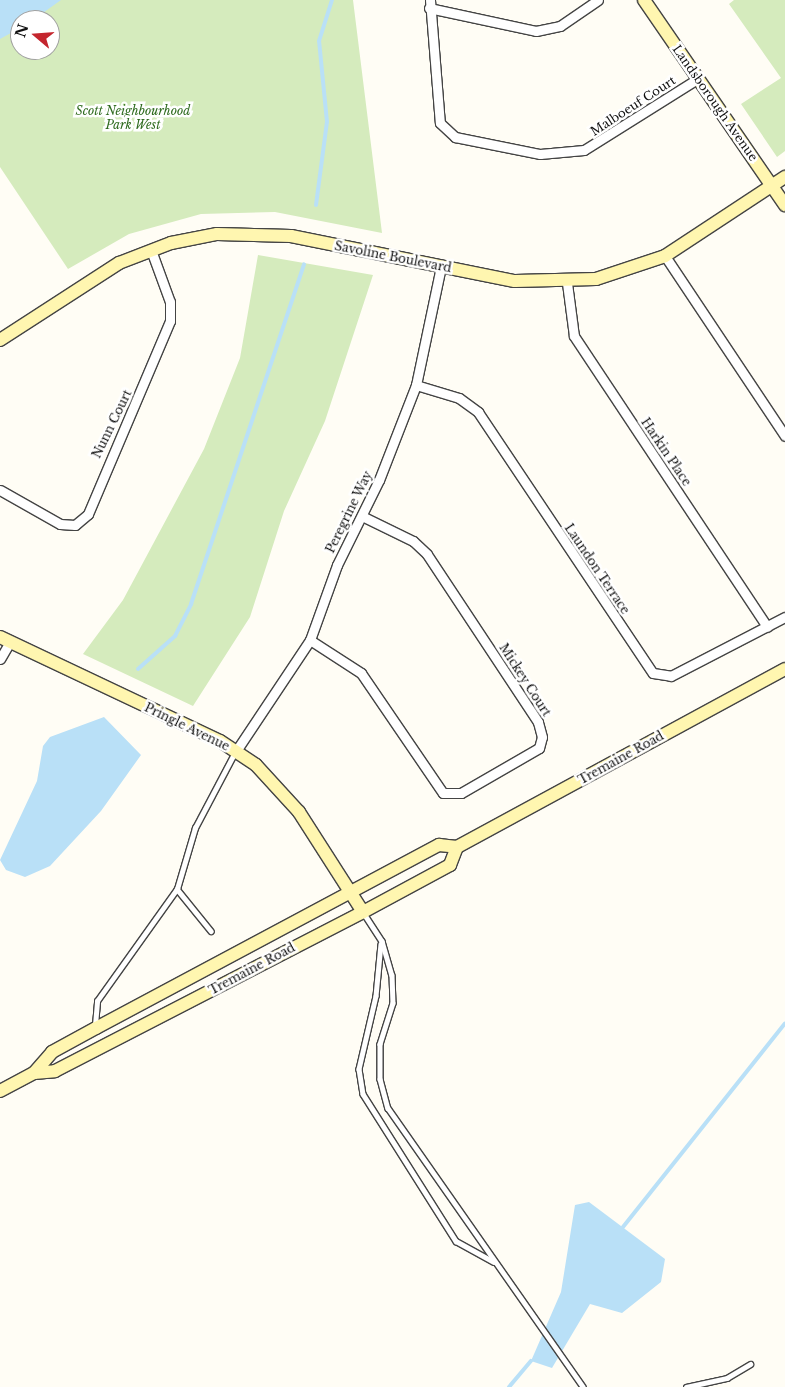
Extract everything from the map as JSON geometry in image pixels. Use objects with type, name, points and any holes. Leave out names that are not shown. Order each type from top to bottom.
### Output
[{"type":"street","points":[[430,4],[536,31],[560,26],[598,0]]},
{"type":"street","name":"Landsborough Avenue","points":[[644,0],[785,205]]},
{"type":"street","name":"Malboeuf Court","points":[[430,4],[440,123],[455,137],[540,154],[584,150],[699,78]]},
{"type":"street","name":"Savoline Boulevard","points":[[0,340],[108,269],[151,250],[203,236],[259,232],[515,281],[567,283],[612,275],[665,256],[785,177]]},
{"type":"street","name":"Nunn Court","points":[[0,490],[60,524],[75,525],[88,514],[170,321],[170,302],[151,250]]},
{"type":"street","points":[[665,256],[785,436]]},
{"type":"street","name":"Peregrine Way","points":[[236,751],[310,640],[337,565],[362,516],[416,385],[441,266]]},
{"type":"street","name":"Harkin Place","points":[[567,283],[574,336],[767,627]]},
{"type":"street","name":"Laundon Terrace","points":[[416,385],[459,398],[478,412],[653,673],[672,676],[785,617]]},
{"type":"street","name":"Mickey Court","points":[[310,640],[361,674],[443,793],[461,793],[539,748],[538,722],[427,554],[413,541],[362,516]]},
{"type":"street","points":[[0,659],[5,639]]},
{"type":"street","name":"Pringle Avenue","points":[[5,639],[236,751],[288,797],[363,912]]},
{"type":"street","name":"Tremaine Road","points":[[0,1091],[34,1073],[52,1052],[96,1028],[439,845],[457,847],[785,669]]},
{"type":"street","name":"Tremaine Road","points":[[34,1073],[55,1071],[363,912],[450,865],[457,847]]},
{"type":"lane","points":[[96,1028],[97,1001],[177,889],[195,828],[236,751]]},
{"type":"lane","points":[[177,889],[212,931]]},
{"type":"lane","points":[[363,912],[382,941],[393,1003],[380,1044],[380,1079],[388,1108],[583,1387]]},
{"type":"lane","points":[[382,941],[376,996],[359,1070],[363,1094],[456,1241],[495,1262]]},
{"type":"lane","points":[[686,1387],[727,1378],[750,1364]]},
{"type":"green space","name":"Scott Neighbourhood Park West","points":[[0,0],[353,0],[382,233],[275,212],[201,214],[129,234],[68,269],[0,167]]},
{"type":"green space","points":[[734,0],[785,0],[785,151],[777,157],[741,104],[781,78],[729,4]]},
{"type":"green space","points":[[258,255],[373,275],[325,421],[284,511],[250,617],[193,706],[83,654],[123,600],[204,449],[240,358]]},
{"type":"water","points":[[0,0],[61,0],[47,10],[10,10],[10,34],[0,39]]},
{"type":"water","points":[[104,717],[141,755],[101,811],[50,866],[25,877],[6,870],[0,860],[37,781],[43,746],[50,737]]},
{"type":"water","points":[[589,1202],[665,1259],[661,1282],[622,1313],[590,1304],[552,1368],[531,1361],[561,1292],[575,1205]]},
{"type":"waterway","points":[[316,205],[327,122],[319,41],[332,0]]},
{"type":"waterway","points":[[138,669],[175,636],[191,604],[304,264]]},
{"type":"waterway","points":[[623,1227],[785,1023]]},
{"type":"waterway","points":[[509,1387],[531,1361]]}]
